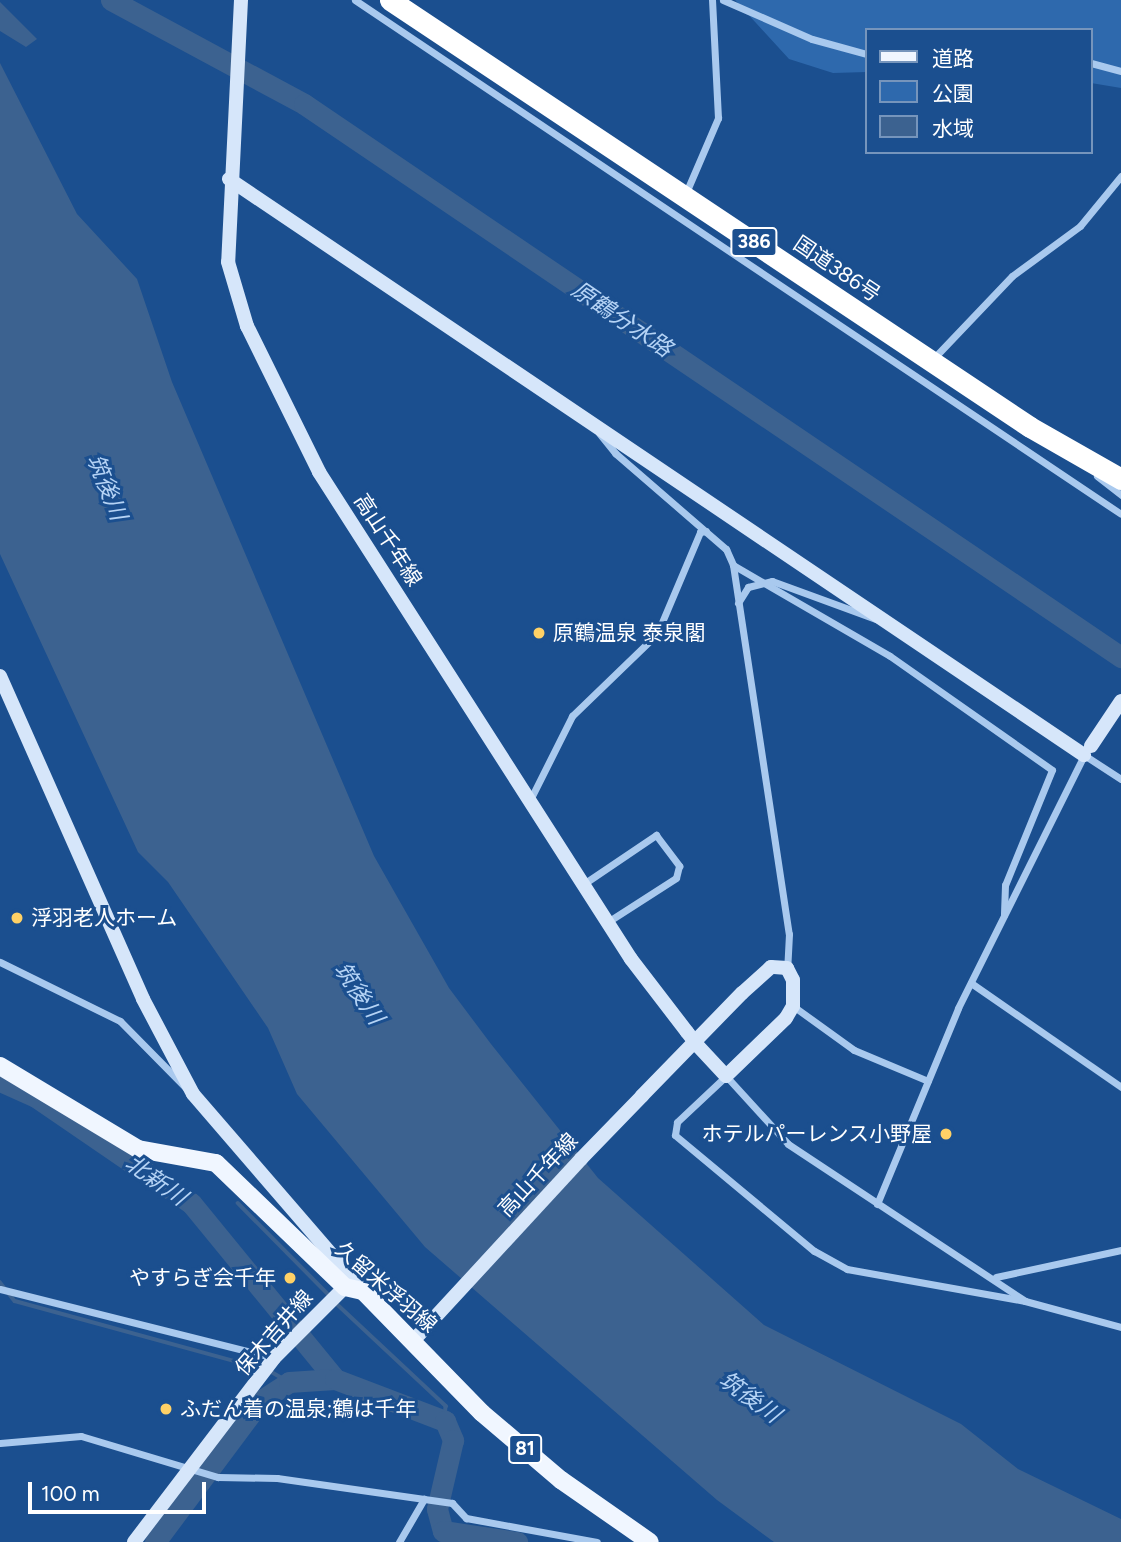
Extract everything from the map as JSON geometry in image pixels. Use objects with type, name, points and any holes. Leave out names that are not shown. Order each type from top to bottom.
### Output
[{"type":"highway","name":"国道386号","points":[[390,0],[1069,453],[1121,479]]},
{"type":"main road","name":"高山千年線","points":[[241,0],[230,173],[231,279],[277,393],[319,472],[632,959],[726,1076]]},
{"type":"main road","points":[[230,173],[596,426],[1088,751],[1121,701]]},
{"type":"main road","points":[[0,676],[143,999],[193,1094],[348,1290]]},
{"type":"main road","name":"高山千年線","points":[[417,1336],[742,993],[771,967],[787,968]]},
{"type":"main road","points":[[726,1076],[793,1006],[787,968]]},
{"type":"main road","name":"久留米浮羽線","points":[[0,1066],[138,1149],[209,1159],[348,1290],[417,1336],[492,1421],[561,1480],[650,1542]]},
{"type":"main road","name":"保木吉井線","points":[[134,1542],[197,1471],[276,1357],[348,1290]]},
{"type":"street","points":[[355,0],[1121,514]]},
{"type":"street","points":[[685,195],[718,118],[712,0]]},
{"type":"street","points":[[723,0],[812,39],[866,54]]},
{"type":"street","points":[[1093,64],[1121,71]]},
{"type":"street","points":[[930,361],[1012,275],[1080,226],[1121,176]]},
{"type":"street","points":[[596,426],[615,453],[706,531],[733,565],[890,656],[1052,770],[1005,885],[1004,915]]},
{"type":"street","points":[[1069,453],[1121,495]]},
{"type":"street","points":[[531,798],[572,716],[657,635],[700,532],[706,531]]},
{"type":"street","points":[[733,565],[787,922],[787,968]]},
{"type":"street","points":[[738,604],[759,582],[779,582],[864,618],[887,619]]},
{"type":"street","points":[[877,1204],[971,984],[1088,751],[1121,779]]},
{"type":"street","points":[[585,883],[656,835],[679,866],[676,878],[610,921]]},
{"type":"street","points":[[0,962],[113,1016],[193,1094]]},
{"type":"street","points":[[971,984],[1121,1087]]},
{"type":"street","points":[[793,1006],[854,1050],[928,1081]]},
{"type":"street","points":[[1025,1301],[996,1277],[877,1204],[788,1144],[726,1076],[677,1122],[675,1135],[814,1251],[847,1269],[1025,1301],[1121,1327]]},
{"type":"street","points":[[996,1277],[1121,1250]]},
{"type":"street","points":[[0,1289],[15,1290],[276,1357]]},
{"type":"street","points":[[0,1443],[81,1436],[218,1476],[277,1478],[452,1503],[466,1518],[597,1542]]},
{"type":"street","points":[[399,1542],[426,1500]]},
{"type":"green space","points":[[735,0],[1121,0],[1121,88],[1093,83],[1093,28],[866,28],[866,72],[833,73],[789,59]]},
{"type":"water","points":[[0,2],[37,39],[26,47],[0,31]]},
{"type":"water","name":"筑後川","points":[[0,63],[77,214],[137,279],[172,382],[374,856],[449,988],[491,1044],[598,1178],[764,1325],[961,1424],[1018,1469],[1121,1519],[1121,1542],[774,1542],[717,1500],[425,1247],[297,1094],[268,1028],[168,882],[138,852],[0,554]]},
{"type":"waterway","name":"原鶴分水路","points":[[111,0],[304,104],[1121,657]]},
{"type":"waterway","name":"北新川","points":[[0,1081],[36,1097],[191,1203],[335,1379]]},
{"type":"waterway","points":[[238,1203],[331,1297]]},
{"type":"waterway","points":[[0,1282],[15,1301],[260,1368]]},
{"type":"waterway","points":[[336,1303],[446,1406],[445,1421]]},
{"type":"waterway","points":[[270,1371],[289,1382]]},
{"type":"waterway","points":[[155,1542],[260,1401],[289,1382],[335,1379],[445,1421],[453,1440],[437,1509],[443,1531],[517,1542]]},
{"type":"place","name":"原鶴温泉 泰泉閣","points":[[539,633]]},
{"type":"place","name":"浮羽老人ホーム","points":[[17,918]]},
{"type":"place","name":"ホテルパーレンス小野屋","points":[[946,1134]]},
{"type":"place","name":"やすらぎ会千年","points":[[290,1278]]},
{"type":"place","name":"ふだん着の温泉;鶴は千年","points":[[166,1409]]}]
